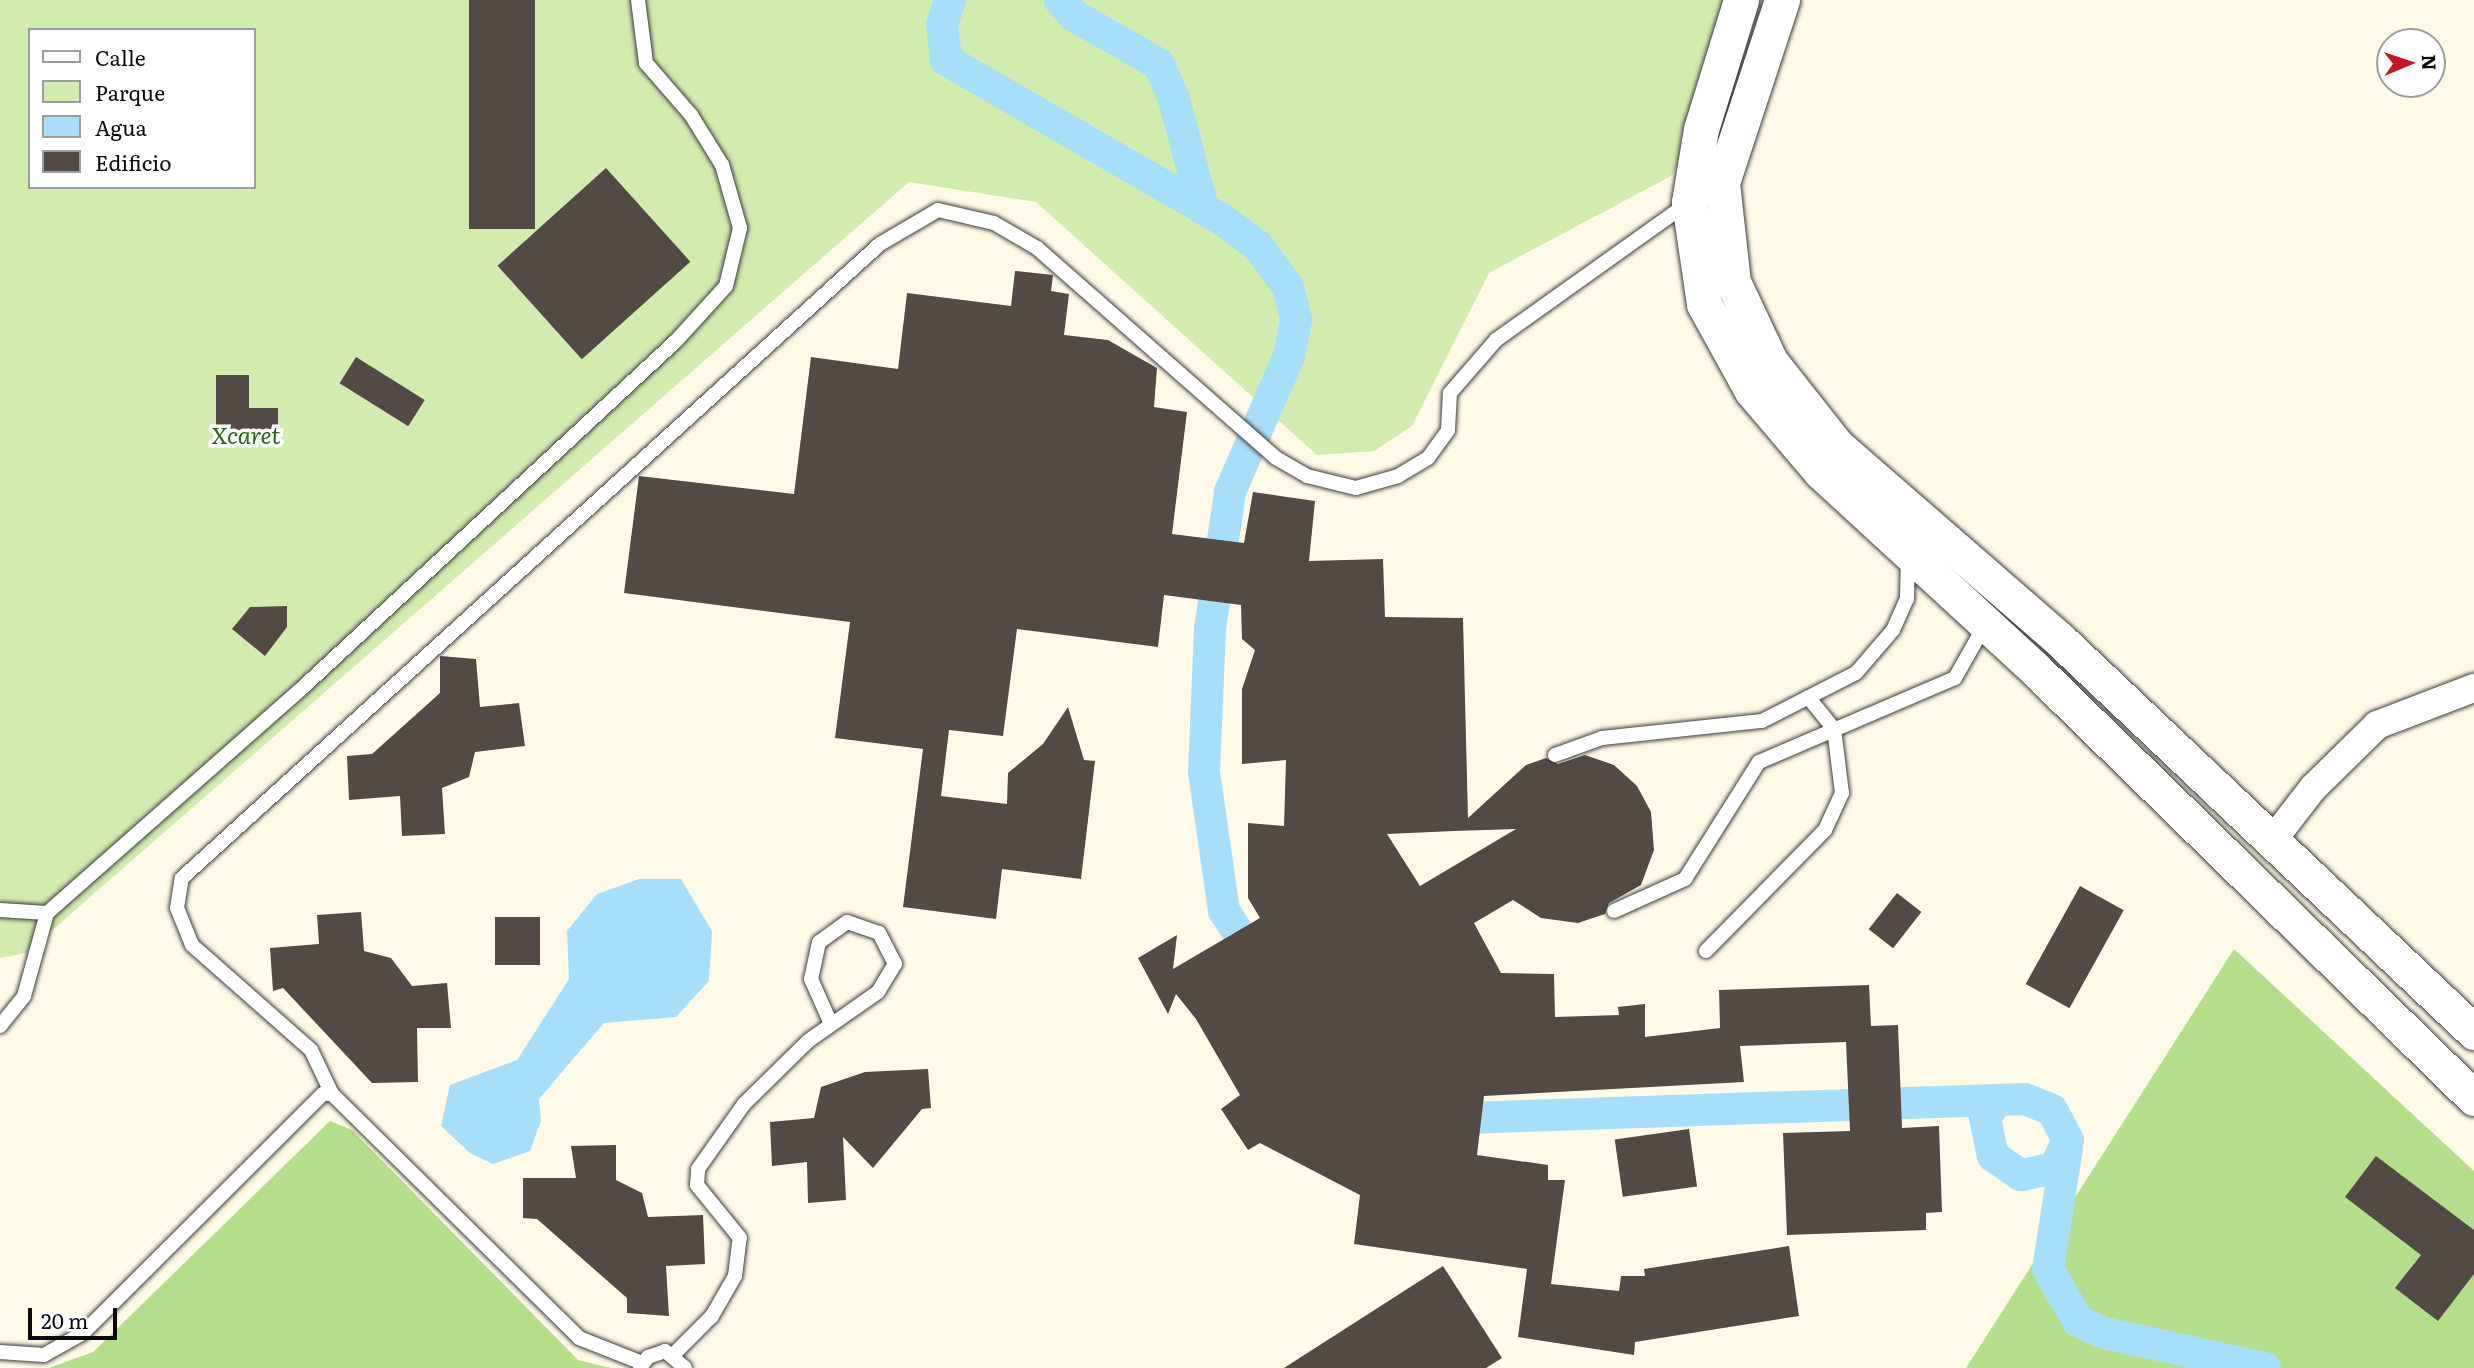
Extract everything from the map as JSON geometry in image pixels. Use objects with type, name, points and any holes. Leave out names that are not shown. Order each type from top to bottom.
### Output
[{"type":"street","points":[[1741,0],[1701,129],[1689,202],[1704,304],[1752,391],[1821,472],[1908,551],[1997,610],[2272,841],[2474,1032]]},
{"type":"street","points":[[1782,0],[1722,183],[1733,282],[1770,361],[1837,446],[2474,1098]]},
{"type":"street","points":[[2272,841],[2313,788],[2376,726],[2474,688]]},
{"type":"lane","points":[[0,1026],[24,996],[47,913],[300,690],[676,341],[726,286],[740,228],[722,165],[691,115],[646,64],[638,0]]},
{"type":"lane","points":[[831,1024],[811,979],[819,942],[847,922],[879,933],[895,964],[878,992],[831,1024],[744,1104],[698,1169],[697,1185],[740,1238],[735,1276],[712,1315],[674,1354],[655,1353],[641,1366],[579,1338],[332,1094],[311,1050],[192,945],[177,908],[181,878],[880,244],[938,210],[994,223],[1037,248],[1276,458],[1307,476],[1356,488],[1398,476],[1428,458],[1448,430],[1450,393],[1496,340],[1689,202],[1722,183]]},
{"type":"lane","points":[[1555,755],[1602,738],[1762,721],[1856,673],[1893,630],[1907,598],[1908,551]]},
{"type":"lane","points":[[1614,911],[1685,879],[1759,762],[1955,678],[1997,610]]},
{"type":"lane","points":[[1706,951],[1825,830],[1842,793],[1834,729],[1808,697]]},
{"type":"lane","points":[[0,910],[47,913]]},
{"type":"lane","points":[[0,1352],[44,1356],[83,1333],[323,1094],[332,1094]]},
{"type":"lane","points":[[674,1354],[685,1368]]},
{"type":"green space","name":"Xcaret","points":[[0,0],[1731,0],[1673,175],[1489,273],[1412,426],[1374,451],[1317,455],[1036,202],[909,182],[26,953],[0,958]]},
{"type":"green space","points":[[2234,949],[2474,1171],[2474,1368],[1966,1368]]},
{"type":"green space","points":[[330,1121],[352,1130],[578,1360],[611,1368],[49,1368],[93,1352]]},
{"type":"water","points":[[639,879],[681,879],[712,931],[709,981],[676,1017],[604,1023],[539,1099],[541,1121],[530,1151],[493,1164],[470,1153],[441,1126],[450,1085],[517,1060],[569,979],[567,931],[597,894]]},
{"type":"building","points":[[469,0],[535,0],[535,229],[469,229]]},
{"type":"building","points":[[606,168],[690,262],[582,359],[498,266]]},
{"type":"building","points":[[1015,271],[1053,275],[1051,291],[1069,294],[1064,335],[1108,340],[1157,368],[1154,407],[1187,412],[1172,534],[1244,543],[1253,492],[1315,501],[1309,561],[1383,559],[1385,617],[1463,618],[1468,818],[1526,765],[1546,758],[1558,764],[1585,755],[1614,765],[1637,786],[1651,812],[1654,850],[1641,885],[1609,903],[1605,914],[1578,923],[1541,918],[1513,900],[1474,923],[1501,973],[1554,974],[1555,1017],[1619,1015],[1618,1007],[1645,1004],[1645,1037],[1720,1028],[1719,990],[1869,985],[1871,1026],[1898,1025],[1902,1128],[1939,1126],[1942,1212],[1926,1213],[1926,1230],[1787,1235],[1783,1133],[1850,1131],[1846,1042],[1740,1046],[1744,1082],[1484,1096],[1477,1155],[1548,1165],[1548,1180],[1565,1180],[1551,1284],[1619,1291],[1621,1276],[1645,1276],[1644,1269],[1789,1246],[1799,1316],[1635,1342],[1634,1355],[1518,1337],[1527,1269],[1354,1244],[1360,1195],[1260,1143],[1248,1150],[1221,1109],[1240,1095],[1196,1019],[1176,994],[1168,1014],[1138,958],[1177,935],[1173,969],[1260,918],[1248,898],[1248,823],[1284,826],[1286,760],[1242,764],[1242,689],[1255,650],[1242,639],[1241,605],[1164,595],[1158,647],[1017,629],[1003,736],[949,730],[941,796],[1007,804],[1008,773],[1043,744],[1068,707],[1084,760],[1095,761],[1081,879],[1002,869],[996,919],[903,907],[923,749],[835,738],[850,622],[624,593],[639,476],[794,494],[811,357],[898,369],[907,293],[1011,306]],"holes":[[[1516,829],[1420,886],[1387,834]]]},
{"type":"building","points":[[356,357],[425,400],[408,426],[340,383]]},
{"type":"building","points":[[216,375],[249,375],[249,408],[278,408],[278,441],[216,442]]},
{"type":"building","points":[[287,606],[287,627],[265,656],[232,629],[250,607]]},
{"type":"building","points":[[440,656],[476,659],[480,707],[519,703],[525,746],[475,752],[469,777],[442,788],[445,834],[402,836],[400,796],[349,800],[347,756],[372,754],[440,693]]},
{"type":"building","points":[[2080,886],[2124,910],[2069,1008],[2026,984]]},
{"type":"building","points":[[1897,893],[1921,912],[1893,948],[1869,929]]},
{"type":"building","points":[[361,912],[364,951],[391,958],[412,986],[447,983],[451,1028],[417,1028],[418,1082],[372,1083],[283,988],[273,991],[270,948],[319,944],[317,915]]},
{"type":"building","points":[[495,917],[540,917],[540,965],[495,965]]},
{"type":"building","points":[[928,1069],[931,1108],[922,1109],[873,1168],[843,1137],[846,1200],[808,1203],[807,1162],[772,1166],[770,1122],[814,1118],[821,1087],[865,1072]]},
{"type":"building","points":[[1689,1129],[1697,1186],[1623,1197],[1615,1139]]},
{"type":"building","points":[[616,1145],[616,1180],[642,1193],[648,1217],[703,1215],[705,1264],[666,1266],[669,1316],[627,1313],[627,1298],[537,1219],[523,1218],[523,1178],[576,1178],[571,1146]]},
{"type":"building","points":[[2376,1156],[2474,1230],[2474,1274],[2438,1321],[2395,1288],[2421,1255],[2345,1197]]},
{"type":"building","points":[[1443,1266],[1502,1358],[1486,1368],[1284,1368]]},
{"type":"waterway","points":[[950,0],[942,25],[946,60],[1220,218],[1258,246],[1288,287],[1296,320],[1289,356],[1230,492],[1210,629],[1204,772],[1224,911],[1260,966]]},
{"type":"waterway","points":[[1060,0],[1073,15],[1159,64],[1174,99],[1203,209]]},
{"type":"waterway","points":[[1438,1119],[2025,1099],[2052,1110],[2068,1140],[2055,1168],[2021,1175],[1993,1156],[1985,1117],[1998,1100]]},
{"type":"waterway","points":[[2067,1148],[2048,1269],[2078,1321],[2104,1333],[2265,1368]]}]
